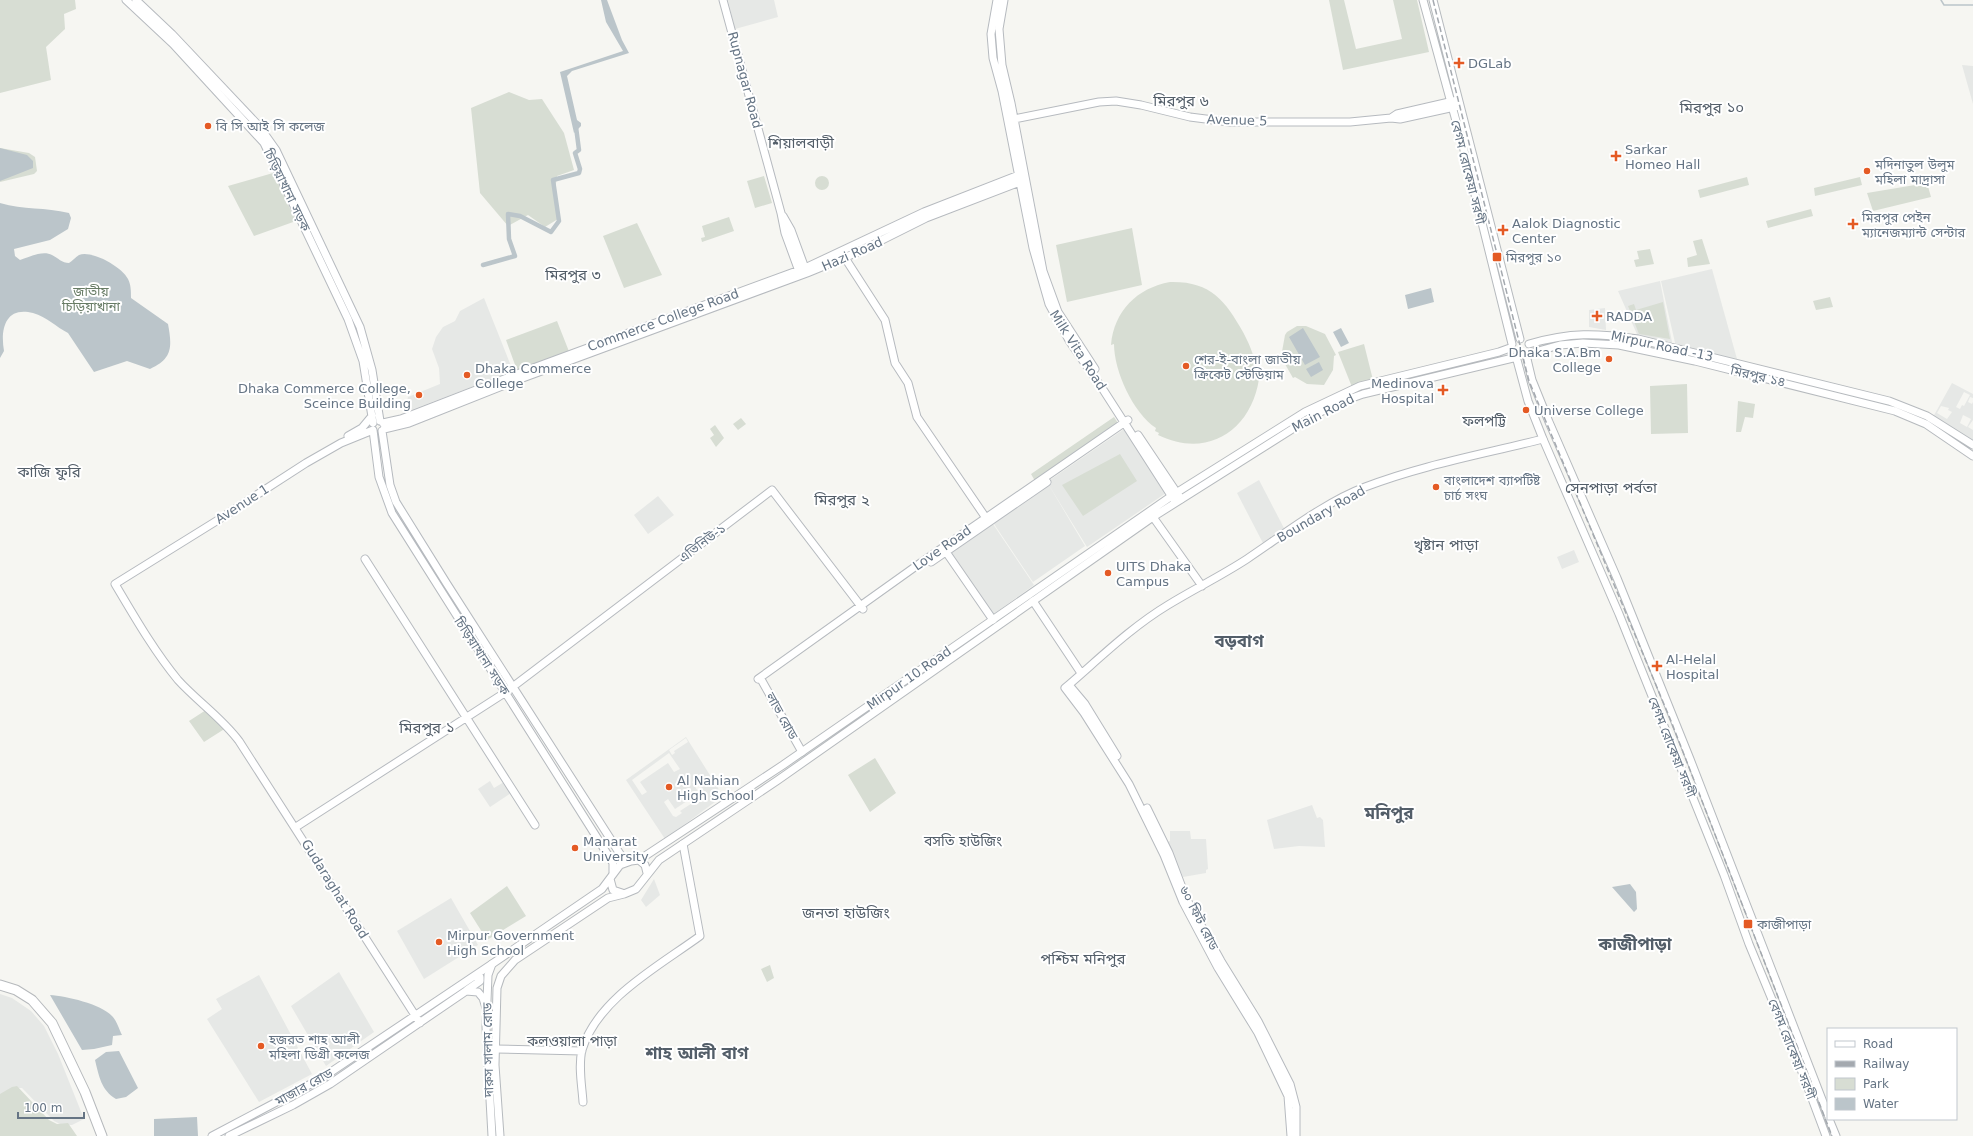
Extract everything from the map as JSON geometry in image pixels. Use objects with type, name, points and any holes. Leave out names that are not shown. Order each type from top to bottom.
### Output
[{"type":"highway","points":[[0,985],[25,995],[42,1014],[63,1044],[102,1136]]},
{"type":"highway","points":[[0,991],[20,999],[42,1014],[70,1071],[96,1136]]},
{"type":"main road","name":"চিড়িয়াখানা সড়ক","points":[[126,0],[212,82]]},
{"type":"main road","name":"চিড়িয়াখানা সড়ক","points":[[136,0],[172,34],[274,154],[361,331],[372,370],[378,425],[377,465],[382,486],[392,513],[613,863],[610,878]]},
{"type":"main road","name":"Rupnagar Road","points":[[723,0],[784,226],[803,272]]},
{"type":"main road","name":"Milk Vita Road","points":[[997,0],[991,34],[993,58],[1022,177]]},
{"type":"main road","name":"Milk Vita Road","points":[[1004,0],[999,28],[999,49],[1014,119],[1035,260],[1051,303],[1070,342],[1127,423],[1176,498]]},
{"type":"main road","name":"বেগম রোকেয়া সরণী","points":[[1423,0],[1520,340]]},
{"type":"main road","name":"বেগম রোকেয়া সরণী","points":[[1433,0],[1453,103],[1511,346],[1528,401],[1619,614],[1826,1136]]},
{"type":"main road","name":"Avenue 5","points":[[1014,119],[1099,102],[1112,101],[1141,105],[1190,117],[1229,122],[1350,122],[1394,116],[1400,119],[1453,103]]},
{"type":"main road","name":"চিড়িয়াখানা সড়ক","points":[[274,154],[354,334],[363,361],[390,486],[400,510],[426,548],[447,584],[513,686],[590,810],[622,857],[628,862]]},
{"type":"main road","name":"Hazi Road","points":[[803,272],[924,212],[1022,177]]},
{"type":"main road","name":"Hazi Road","points":[[681,320],[803,272],[845,258],[926,218],[1022,177]]},
{"type":"main road","points":[[845,258],[885,320],[895,363],[908,383],[917,417],[986,518]]},
{"type":"main road","name":"Commerce College Road","points":[[378,425],[409,423],[513,379],[764,284],[803,272]]},
{"type":"main road","name":"Commerce College Road","points":[[513,379],[681,320]]},
{"type":"main road","points":[[354,334],[361,331]]},
{"type":"main road","name":"Mirpur Road -13","points":[[1529,344],[1557,336],[1583,334],[1605,334],[1638,339],[1889,401],[1927,416],[1973,445]]},
{"type":"main road","points":[[1520,340],[1529,344]]},
{"type":"main road","name":"Main Road","points":[[1154,517],[1176,498],[1282,426],[1319,404],[1353,388],[1499,352],[1520,340]]},
{"type":"main road","name":"মিরপুর ১৪","points":[[1529,356],[1560,344],[1601,343],[1640,349],[1695,361],[1895,410],[1926,424],[1973,456]]},
{"type":"main road","name":"বেগম রোকেয়া সরণী","points":[[1529,344],[1532,380],[1617,578],[1718,831],[1827,1112]]},
{"type":"main road","points":[[1695,361],[1696,353]]},
{"type":"main road","name":"Main Road","points":[[1176,498],[1322,411],[1354,396],[1405,382],[1529,356]]},
{"type":"main road","name":"Love Road","points":[[761,679],[1127,423]]},
{"type":"main road","points":[[340,443],[343,439],[362,428],[378,425]]},
{"type":"main road","name":"Avenue 1","points":[[115,584],[212,524],[306,462],[340,443],[378,425]]},
{"type":"main road","points":[[1282,426],[1286,433]]},
{"type":"main road","name":"Boundary Road","points":[[1067,687],[1110,647],[1168,605],[1202,586],[1313,515],[1365,487],[1427,468],[1543,439]]},
{"type":"main road","name":"Love Road","points":[[944,550],[986,518],[1035,488]]},
{"type":"main road","name":"এভিনিউ-১","points":[[513,686],[772,490],[862,607]]},
{"type":"main road","name":"Mirpur 10 Road","points":[[639,860],[802,752],[968,636],[1176,498]]},
{"type":"main road","points":[[1154,517],[1202,586]]},
{"type":"main road","name":"Mirpur 10 Road","points":[[647,873],[658,860],[974,643],[1123,534],[1154,517]]},
{"type":"main road","points":[[402,529],[409,524]]},
{"type":"main road","points":[[944,550],[993,620]]},
{"type":"main road","points":[[365,559],[535,825]]},
{"type":"main road","name":"Gudaraghat Road","points":[[115,584],[170,670],[187,689],[236,736],[296,827],[418,1019]]},
{"type":"main road","points":[[439,588],[447,584]]},
{"type":"main road","points":[[1033,601],[1081,673]]},
{"type":"main road","points":[[968,636],[974,643]]},
{"type":"main road","name":"লাভ রোড","points":[[761,679],[802,752]]},
{"type":"main road","points":[[296,827],[466,718],[513,686]]},
{"type":"main road","name":"৬০ ফিট রোড","points":[[1067,687],[1085,704],[1139,792],[1169,853],[1187,900],[1202,931],[1258,1021],[1290,1084],[1296,1107],[1293,1134]]},
{"type":"main road","points":[[869,705],[874,712]]},
{"type":"main road","points":[[1708,836],[1718,831]]},
{"type":"main road","points":[[583,1102],[582,1051],[599,1016],[643,976],[700,936],[683,844]]},
{"type":"main road","points":[[492,964],[561,917],[610,878],[620,865],[639,860],[645,865],[647,873],[640,886],[628,893],[620,893],[612,890],[610,878]]},
{"type":"main road","name":"দারুস সালাম রোড","points":[[500,1136],[495,1049],[497,988],[501,976],[515,960],[603,901],[628,893]]},
{"type":"main road","name":"মাজার রোড","points":[[229,1136],[293,1105],[330,1084],[492,964]]},
{"type":"main road","name":"দারুস সালাম রোড","points":[[492,964],[488,975],[486,1011],[486,1046],[492,1136]]},
{"type":"main road","name":"মাজার রোড","points":[[216,1135],[288,1097],[466,991],[480,981],[480,977],[476,976]]},
{"type":"main road","points":[[466,991],[476,991],[481,995],[486,1011]]},
{"type":"main road","points":[[495,1049],[582,1051]]},
{"type":"main road","points":[[288,1097],[293,1105]]},
{"type":"main road","points":[[258,1112],[263,1119]]},
{"type":"main road","points":[[1830,1120],[1836,1136]]},
{"type":"shaded area","points":[[728,0],[774,0],[778,17],[735,29]]},
{"type":"shaded area","points":[[1962,65],[1973,66],[1973,104]]},
{"type":"shaded area","points":[[1712,269],[1737,359],[1676,347],[1661,281]]},
{"type":"shaded area","points":[[1660,281],[1673,347],[1640,341],[1618,291]]},
{"type":"shaded area","points":[[484,298],[513,371],[411,410],[407,402],[408,397],[440,384],[439,368],[432,349],[436,337],[443,327],[455,321],[460,311]]},
{"type":"shaded area","name":"RADDA","points":[[1605,308],[1606,330],[1589,327],[1589,310]]},
{"type":"shaded area","points":[[1952,383],[1973,394],[1973,398],[1970,397],[1968,402],[1972,404],[1973,402],[1973,420],[1968,427],[1973,430],[1973,442],[1933,417]],"holes":[[[1964,392],[1970,395],[1964,406],[1962,405],[1960,409],[1956,407]],[[1941,406],[1949,408],[1948,410],[1952,412],[1947,419],[1937,413]],[[1963,415],[1971,419],[1967,427],[1960,423]]]},
{"type":"shaded area","points":[[1127,427],[1166,493],[1087,547],[1047,482]]},
{"type":"shaded area","points":[[1259,480],[1286,532],[1264,545],[1237,493]]},
{"type":"shaded area","points":[[1047,482],[1085,546],[1033,582],[992,521]]},
{"type":"shaded area","points":[[658,496],[674,515],[648,534],[634,515]]},
{"type":"shaded area","points":[[993,524],[1034,585],[991,616],[951,553]]},
{"type":"shaded area","points":[[1574,550],[1579,562],[1562,569],[1557,557]]},
{"type":"shaded area","name":"Al Nahian High School","points":[[686,737],[723,796],[665,839],[626,780]],"holes":[[[686,738],[688,742],[674,751],[675,753],[672,755],[669,750]],[[669,753],[680,769],[674,772],[668,763],[640,782],[647,792],[642,795],[632,780]],[[696,779],[706,794],[680,811],[682,813],[676,817],[673,816],[664,802],[668,799],[675,809],[699,793],[692,782]]]},
{"type":"shaded area","points":[[490,781],[494,788],[504,782],[511,793],[490,807],[478,789]]},
{"type":"shaded area","points":[[1312,805],[1317,818],[1320,817],[1323,820],[1325,847],[1299,846],[1274,849],[1267,820]]},
{"type":"shaded area","points":[[1170,831],[1190,831],[1191,839],[1206,839],[1208,869],[1206,870],[1206,873],[1183,877],[1167,842],[1170,841]]},
{"type":"shaded area","points":[[654,879],[660,895],[646,907],[641,900]]},
{"type":"shaded area","name":"Mirpur Government High School","points":[[451,898],[478,945],[424,979],[397,931]]},
{"type":"shaded area","points":[[339,972],[374,1032],[326,1066],[291,1006]]},
{"type":"shaded area","name":"হজরত শাহ আলী মহিলা ডিগ্রী কলেজ","points":[[259,975],[312,1074],[259,1102],[207,1019],[222,1009],[216,999]]},
{"type":"shaded area","points":[[0,994],[12,998],[31,1011],[44,1026],[58,1054],[84,1119],[72,1125],[62,1125],[54,1121],[22,1088],[16,1088],[0,1097]]},
{"type":"green space","points":[[0,0],[75,0],[76,9],[64,14],[65,29],[46,47],[51,80],[0,93]]},
{"type":"green space","points":[[1329,0],[1344,0],[1356,49],[1402,39],[1393,0],[1417,0],[1429,52],[1343,70]]},
{"type":"green space","points":[[509,92],[529,100],[542,99],[564,133],[574,170],[557,176],[554,198],[558,219],[545,227],[528,215],[508,226],[480,193],[471,108]]},
{"type":"green space","points":[[0,148],[29,153],[35,157],[37,171],[34,174],[0,182]]},
{"type":"green space","points":[[273,173],[296,221],[254,236],[228,186]]},
{"type":"green space","points":[[764,176],[772,203],[755,208],[747,181]]},
{"type":"green space","points":[[822,176],[827,178],[829,183],[827,188],[822,190],[817,188],[815,183],[817,178]]},
{"type":"green space","points":[[1747,177],[1749,185],[1700,198],[1698,190]]},
{"type":"green space","points":[[1860,177],[1862,185],[1815,196],[1814,188]]},
{"type":"green space","points":[[1927,183],[1931,197],[1873,211],[1867,193]]},
{"type":"green space","points":[[1811,209],[1813,216],[1768,228],[1766,221]]},
{"type":"green space","points":[[729,217],[734,231],[702,242],[701,238],[705,237],[702,226]]},
{"type":"green space","points":[[637,223],[662,275],[624,288],[603,236]]},
{"type":"green space","points":[[1132,228],[1142,285],[1067,302],[1056,245]]},
{"type":"green space","points":[[1702,239],[1710,264],[1688,267],[1687,258],[1697,255],[1693,241]]},
{"type":"green space","points":[[1650,249],[1654,264],[1636,267],[1634,260],[1639,259],[1637,251]]},
{"type":"green space","name":"শের-ই-বাংলা জাতীয় ক্রিকেট স্টেডিয়াম","points":[[1170,282],[1196,285],[1206,289],[1223,302],[1243,332],[1255,361],[1257,379],[1259,379],[1254,397],[1247,413],[1236,426],[1224,436],[1209,442],[1193,444],[1176,442],[1158,435],[1159,433],[1155,431],[1156,428],[1140,412],[1126,390],[1117,366],[1114,344],[1111,345],[1117,322],[1129,303],[1147,290]]},
{"type":"green space","points":[[1830,297],[1833,307],[1816,310],[1813,301]]},
{"type":"green space","points":[[1663,302],[1670,339],[1639,334],[1628,306],[1634,304],[1636,310]]},
{"type":"green space","points":[[557,321],[570,354],[518,373],[506,340]]},
{"type":"green space","points":[[1297,326],[1306,326],[1325,334],[1336,355],[1334,356],[1333,370],[1324,385],[1307,384],[1295,377],[1293,378],[1281,357],[1285,335]]},
{"type":"green space","points":[[1364,344],[1373,380],[1352,387],[1338,352]]},
{"type":"green space","points":[[1687,384],[1688,433],[1651,434],[1650,386]]},
{"type":"green space","points":[[1738,401],[1755,404],[1753,418],[1745,417],[1741,432],[1736,432]]},
{"type":"green space","points":[[1114,417],[1118,423],[1035,481],[1031,474]]},
{"type":"green space","points":[[741,418],[746,424],[738,430],[733,424]]},
{"type":"green space","points":[[715,425],[724,438],[716,447],[710,438],[714,435],[710,429]]},
{"type":"green space","points":[[1120,454],[1137,481],[1083,516],[1062,485]]},
{"type":"green space","points":[[206,710],[226,728],[204,742],[189,721]]},
{"type":"green space","points":[[875,758],[896,793],[870,812],[848,775]]},
{"type":"green space","points":[[507,886],[526,916],[487,940],[470,913]]},
{"type":"green space","points":[[770,965],[774,978],[767,982],[761,969]]},
{"type":"green space","points":[[17,1086],[49,1120],[57,1124],[68,1123],[77,1136],[0,1136],[0,1094],[12,1087]]},
{"type":"water","points":[[601,0],[607,0],[622,40],[629,53],[572,71],[567,76],[577,120],[581,123],[581,126],[574,133],[560,72],[623,51],[606,22]]},
{"type":"water","points":[[0,148],[27,155],[33,161],[33,168],[0,181]]},
{"type":"water","name":"জাতীয় চিড়িয়াখানা","points":[[0,203],[18,207],[69,213],[71,218],[68,229],[50,240],[14,249],[15,256],[20,260],[36,254],[44,253],[69,263],[79,255],[85,254],[99,257],[120,269],[128,279],[131,298],[168,324],[170,345],[167,356],[163,361],[150,369],[127,361],[94,372],[68,333],[43,317],[33,313],[24,312],[11,316],[7,321],[3,334],[4,351],[0,358]]},
{"type":"water","points":[[1431,288],[1434,302],[1408,309],[1405,295]]},
{"type":"water","points":[[1303,328],[1320,357],[1305,365],[1289,337]]},
{"type":"water","points":[[1341,328],[1349,343],[1341,347],[1333,332]]},
{"type":"water","points":[[1319,362],[1323,370],[1311,377],[1306,369]]},
{"type":"water","points":[[1630,884],[1636,892],[1637,909],[1634,912],[1612,887]]},
{"type":"water","points":[[50,995],[74,999],[100,1008],[114,1018],[122,1035],[113,1036],[112,1045],[82,1050]]},
{"type":"water","points":[[119,1051],[138,1088],[126,1097],[116,1099],[107,1091],[101,1082],[95,1060],[106,1052]]},
{"type":"water","points":[[197,1117],[198,1136],[154,1136],[154,1119]]},
{"type":"waterway","points":[[1941,0],[1944,5],[1973,5]]},
{"type":"waterway","points":[[483,265],[515,256],[509,239],[508,214],[520,216],[551,232],[559,221],[553,180],[579,173],[580,169],[575,153],[579,150],[576,127]]},
{"type":"railway","points":[[1433,0],[1529,381],[1671,721],[1832,1136]]},
{"type":"place","name":"DGLab","points":[[1459,63]]},
{"type":"place","name":"বি সি আই সি কলেজ","points":[[208,126]]},
{"type":"place","name":"Sarkar Homeo Hall","points":[[1616,156]]},
{"type":"place","name":"মদিনাতুল উলুম মহিলা মাদ্রাসা","points":[[1867,171]]},
{"type":"place","name":"মিরপুর পেইন ম্যানেজম্যান্ট সেন্টার","points":[[1853,224]]},
{"type":"place","name":"Aalok Diagnostic Center","points":[[1503,230]]},
{"type":"place","name":"মিরপুর ১০","points":[[1497,257]]},
{"type":"place","name":"RADDA","points":[[1597,316]]},
{"type":"place","name":"Dhaka S.A.Bm College","points":[[1609,359]]},
{"type":"place","name":"শের-ই-বাংলা জাতীয় ক্রিকেট স্টেডিয়াম","points":[[1186,366]]},
{"type":"place","name":"Dhaka Commerce College","points":[[467,375]]},
{"type":"place","name":"Medinova Hospital","points":[[1443,390]]},
{"type":"place","name":"Dhaka Commerce College, Sceince Building","points":[[419,395]]},
{"type":"place","name":"Universe College","points":[[1526,410]]},
{"type":"place","name":"বাংলাদেশ ব্যাপটিষ্ট চার্চ সংঘ","points":[[1436,487]]},
{"type":"place","name":"UITS Dhaka Campus","points":[[1108,573]]},
{"type":"place","name":"Al-Helal Hospital","points":[[1657,666]]},
{"type":"place","name":"Al Nahian High School","points":[[669,787]]},
{"type":"place","name":"Manarat University","points":[[575,848]]},
{"type":"place","name":"কাজীপাড়া","points":[[1748,924]]},
{"type":"place","name":"Mirpur Government High School","points":[[439,942]]},
{"type":"place","name":"হজরত শাহ আলী মহিলা ডিগ্রী কলেজ","points":[[261,1046]]},
{"type":"district","name":"মিরপুর ৬","points":[[1181,101]]},
{"type":"district","name":"মিরপুর ১০","points":[[1712,108]]},
{"type":"district","name":"শিয়ালবাড়ী","points":[[801,143]]},
{"type":"district","name":"মিরপুর ৩","points":[[573,275]]},
{"type":"district","name":"ফলপট্টি","points":[[1484,421]]},
{"type":"district","name":"কাজি ফুরি","points":[[49,472]]},
{"type":"district","name":"সেনপাড়া পর্বতা","points":[[1611,488]]},
{"type":"district","name":"মিরপুর ২","points":[[842,500]]},
{"type":"district","name":"খৃষ্টান পাড়া","points":[[1446,545]]},
{"type":"district","name":"বড়বাগ","points":[[1239,641]]},
{"type":"district","name":"মিরপুর ১","points":[[427,728]]},
{"type":"district","name":"মনিপুর","points":[[1389,813]]},
{"type":"district","name":"বসতি হাউজিং","points":[[963,841]]},
{"type":"district","name":"জনতা হাউজিং","points":[[846,913]]},
{"type":"district","name":"কাজীপাড়া","points":[[1635,944]]},
{"type":"district","name":"পশ্চিম মনিপুর","points":[[1083,959]]},
{"type":"district","name":"কলওয়ালা পাড়া","points":[[572,1041]]},
{"type":"district","name":"শাহ আলী বাগ","points":[[697,1053]]}]
